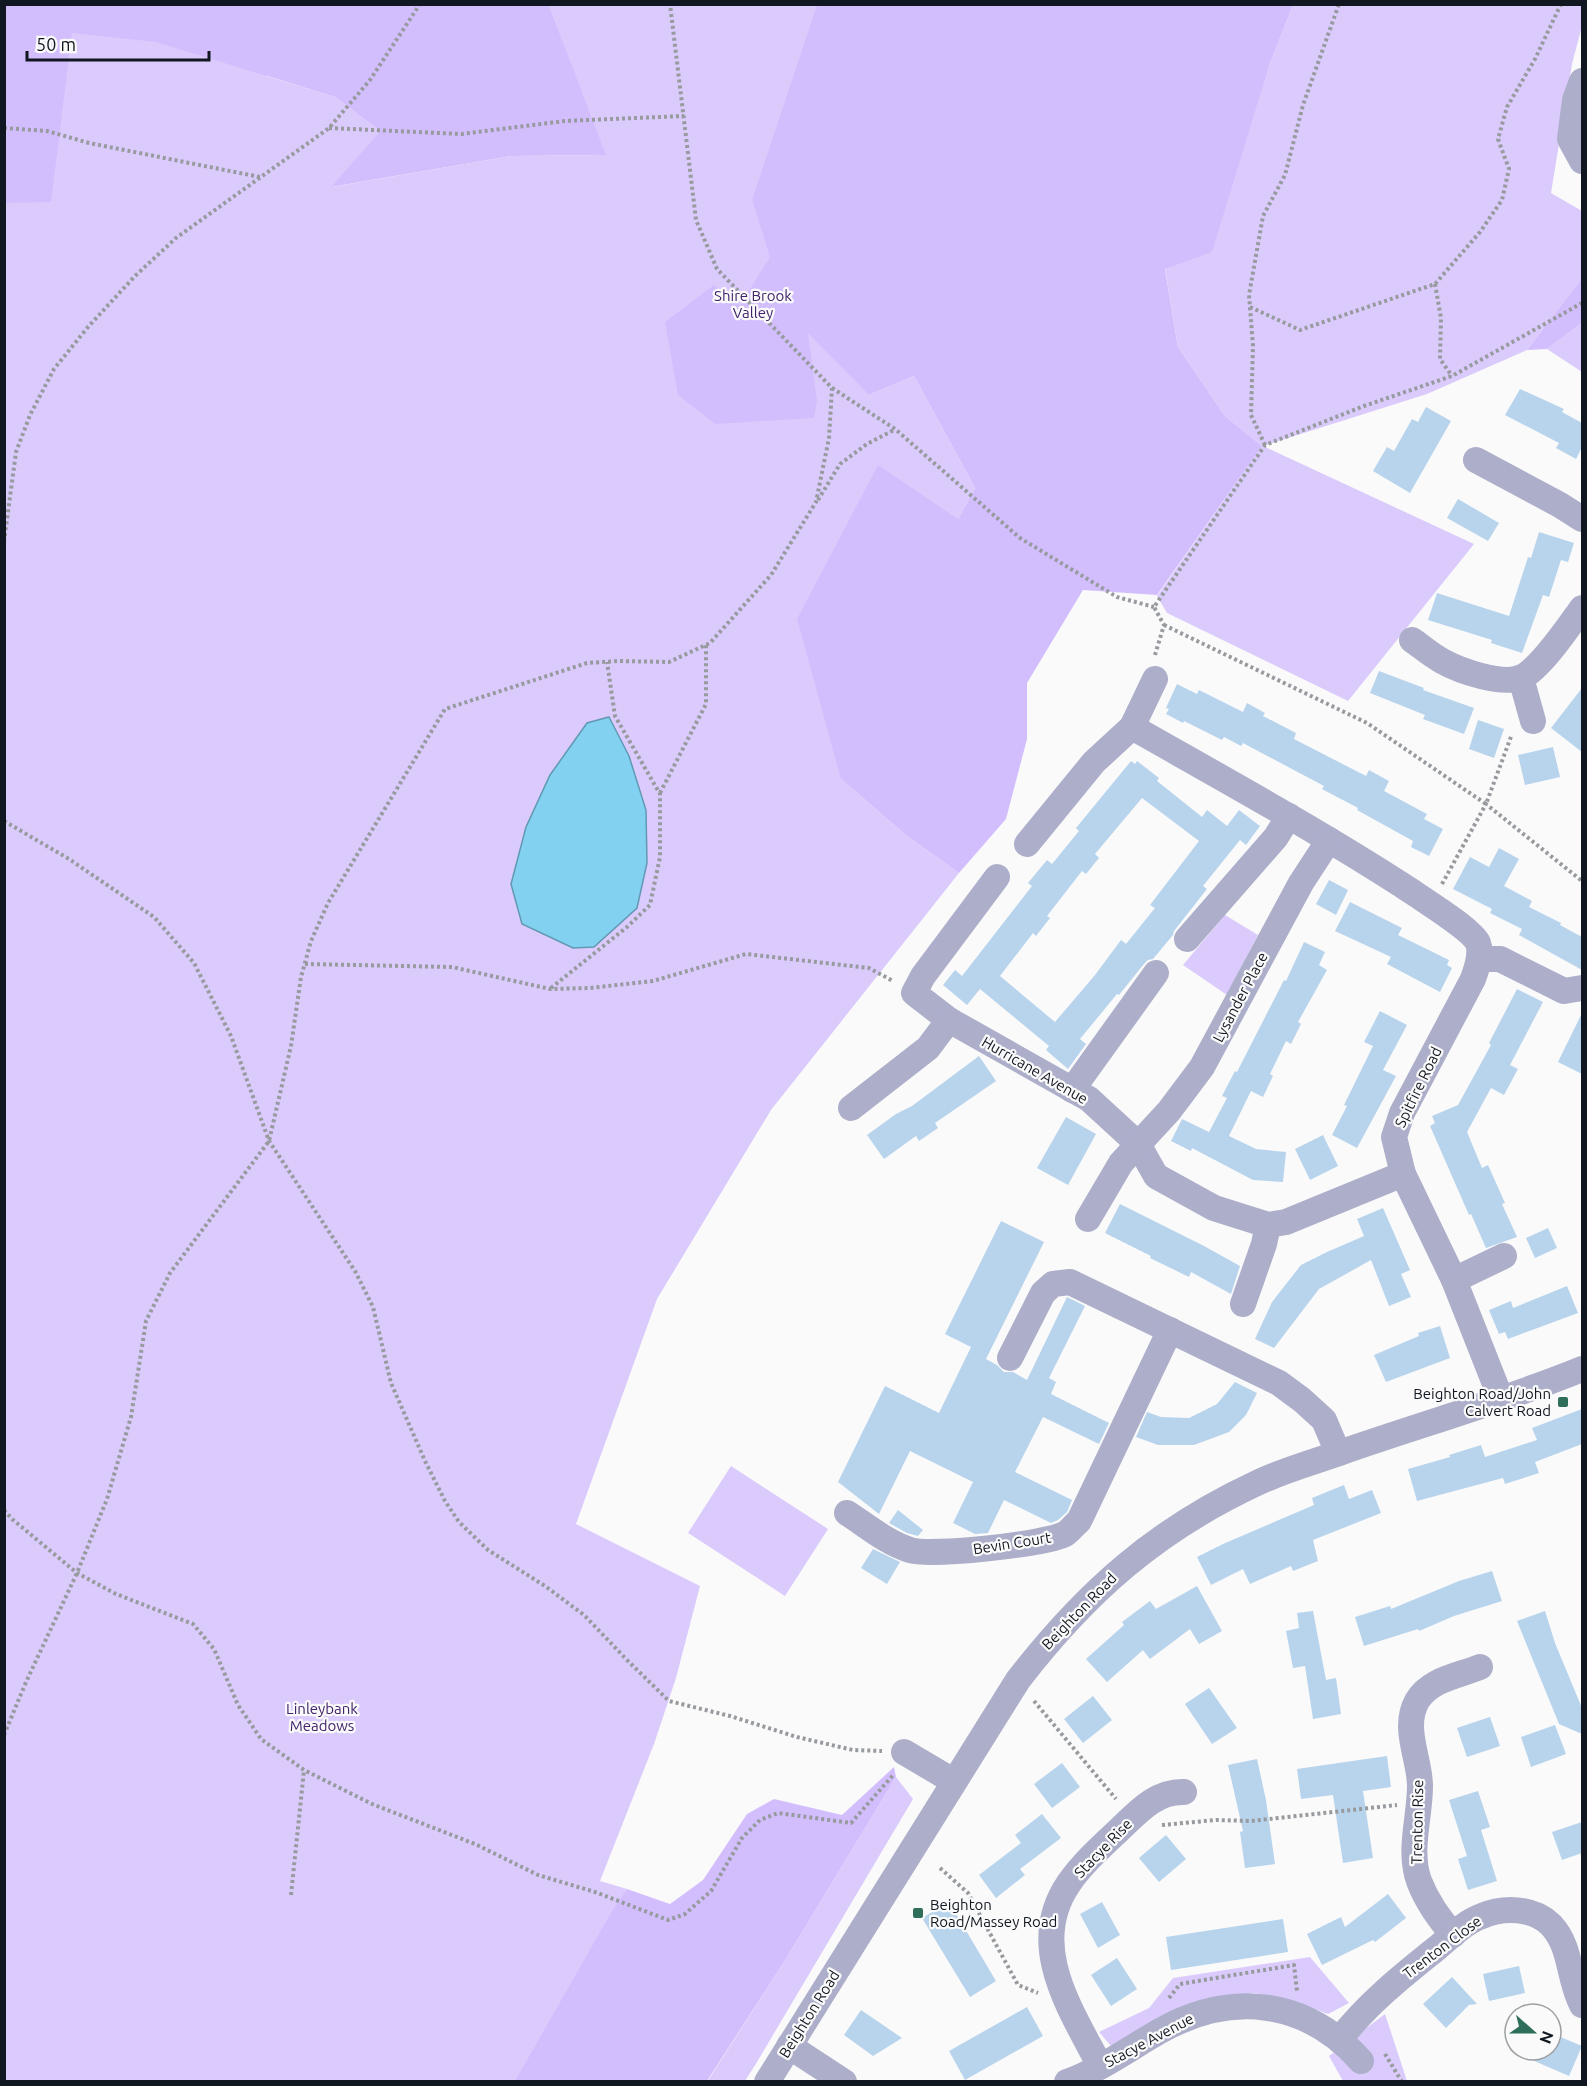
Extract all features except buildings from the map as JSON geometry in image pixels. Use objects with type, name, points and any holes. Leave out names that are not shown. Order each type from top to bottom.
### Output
[{"type":"street","points":[[1582,81],[1575,100],[1570,139],[1582,161]]},
{"type":"street","points":[[1476,460],[1582,519]]},
{"type":"street","points":[[1412,640],[1443,662],[1475,674],[1508,679],[1521,678],[1536,667],[1582,608]]},
{"type":"street","points":[[1521,678],[1524,724]]},
{"type":"street","points":[[1027,844],[1094,762],[1132,727],[1155,679]]},
{"type":"street","points":[[1132,727],[1356,855],[1431,904],[1468,932],[1478,943],[1479,959],[1500,959],[1564,991],[1582,988]]},
{"type":"street","points":[[1187,939],[1276,837],[1289,816]]},
{"type":"street","name":"Lysander Place","points":[[1088,1220],[1121,1162],[1169,1111],[1202,1067],[1301,883],[1329,840]]},
{"type":"street","points":[[914,993],[923,976],[997,877]]},
{"type":"street","name":"Spitfire Road","points":[[1479,959],[1473,979],[1402,1113],[1394,1137],[1403,1174],[1454,1280],[1501,1399]]},
{"type":"street","points":[[1072,1090],[1156,974]]},
{"type":"street","name":"Hurricane Avenue","points":[[914,993],[949,1020],[1089,1100],[1138,1144],[1156,1176],[1214,1208],[1268,1226]]},
{"type":"street","points":[[850,1108],[928,1048],[949,1020]]},
{"type":"street","points":[[1243,1304],[1268,1226],[1286,1222],[1403,1174]]},
{"type":"street","points":[[1454,1280],[1504,1256]]},
{"type":"street","points":[[1010,1358],[1043,1293],[1060,1281],[1070,1282],[1279,1383],[1323,1420],[1338,1453]]},
{"type":"street","name":"Bevin Court","points":[[847,1513],[911,1551],[940,1552],[1037,1542],[1066,1533],[1078,1521],[1170,1330]]},
{"type":"street","name":"Beighton Road","points":[[766,2082],[1018,1680],[1045,1644],[1110,1578],[1152,1544],[1191,1518],[1257,1483],[1582,1369]]},
{"type":"street","name":"Trenton Rise","points":[[1453,1935],[1430,1907],[1414,1861],[1420,1785],[1411,1725],[1416,1704],[1430,1687],[1442,1680],[1480,1667]]},
{"type":"street","points":[[901,1761],[953,1781]]},
{"type":"street","name":"Stacye Rise","points":[[1100,2066],[1063,1996],[1053,1966],[1051,1938],[1055,1911],[1068,1885],[1090,1857],[1132,1818],[1158,1797],[1173,1791],[1184,1792]]},
{"type":"street","name":"Trenton Close","points":[[1340,2039],[1371,2004],[1453,1935],[1479,1917],[1497,1911],[1516,1909],[1550,1924],[1568,1956],[1577,1995],[1582,2005]]},
{"type":"street","name":"Stacye Avenue","points":[[1067,2082],[1100,2066],[1162,2030],[1191,2016],[1220,2007],[1274,2008],[1300,2015],[1340,2039],[1361,2061]]},
{"type":"street","points":[[789,2046],[844,2082]]},
{"type":"path","points":[[4,542],[16,452],[30,415],[54,369],[88,327],[176,238],[329,128],[370,80],[420,4]]},
{"type":"path","points":[[670,4],[696,220],[717,269],[832,388],[895,429],[1020,538],[1117,597],[1154,607],[1164,625],[1367,723],[1486,804],[1582,881]]},
{"type":"path","points":[[1265,445],[1251,415],[1253,346],[1249,295],[1263,216],[1285,175],[1303,105],[1339,4]]},
{"type":"path","points":[[1250,307],[1300,330],[1435,284],[1480,232],[1502,200],[1509,169],[1498,139],[1507,107],[1540,49],[1561,4]]},
{"type":"path","points":[[329,128],[461,134],[565,121],[684,116]]},
{"type":"path","points":[[4,128],[47,131],[89,142],[260,177]]},
{"type":"path","points":[[1435,284],[1441,318],[1440,359],[1452,376]]},
{"type":"path","points":[[1154,607],[1265,445],[1364,406],[1452,376],[1582,303]]},
{"type":"path","points":[[816,502],[829,438],[832,388]]},
{"type":"path","points":[[4,1735],[77,1573],[107,1499],[131,1417],[146,1321],[170,1274],[269,1141],[291,1046],[311,941],[328,903],[445,709],[587,663],[669,662],[710,643],[771,575],[840,464],[867,444],[895,429]]},
{"type":"path","points":[[1155,679],[1152,667],[1164,625]]},
{"type":"path","points":[[550,989],[627,927],[650,905],[660,857],[660,794],[706,704],[706,645]]},
{"type":"path","points":[[607,662],[615,716],[660,794]]},
{"type":"path","points":[[1431,904],[1486,804],[1524,724]]},
{"type":"path","points":[[4,821],[69,860],[154,917],[194,963],[231,1036],[269,1141],[355,1271],[373,1307],[391,1383],[425,1461],[445,1501],[459,1521],[488,1550],[545,1586],[584,1615],[669,1701],[730,1716],[797,1737],[901,1761],[851,1823],[778,1813],[760,1820],[742,1838],[711,1891],[685,1914],[668,1920],[595,1892],[538,1875],[475,1844],[372,1804],[304,1770],[261,1739],[238,1705],[214,1649],[193,1624],[116,1594],[77,1573],[4,1510]]},
{"type":"path","points":[[305,964],[452,967],[550,989],[590,988],[653,981],[746,954],[869,968],[914,993]]},
{"type":"path","points":[[1034,1701],[1117,1800]]},
{"type":"path","points":[[291,1895],[304,1770]]},
{"type":"path","points":[[1152,1826],[1215,1820],[1251,1821],[1404,1804]]},
{"type":"path","points":[[940,1868],[968,1893],[1018,1985],[1042,1994]]},
{"type":"path","points":[[1167,2002],[1180,1984],[1293,1965],[1297,1992]]},
{"type":"green space","points":[[4,5],[549,5],[606,155],[511,156],[331,187],[380,131],[335,97],[156,42],[72,33],[51,202],[5,203]]},
{"type":"green space","points":[[5,5],[300,5],[266,76],[335,97],[380,131],[332,187],[511,156],[605,155],[549,5],[928,5],[869,395],[914,376],[975,488],[958,519],[841,779],[907,836],[959,873],[771,1110],[657,1299],[576,1524],[700,1586],[676,1678],[654,1744],[600,1881],[627,1889],[516,2081],[5,2082]]},
{"type":"green space","name":"Shire Brook Valley","points":[[817,5],[1293,5],[1269,66],[1212,252],[1165,269],[1178,347],[1225,416],[1262,446],[1157,595],[1083,590],[1027,683],[1027,739],[1006,819],[959,873],[907,836],[841,779],[797,619],[878,465],[958,519],[975,488],[914,376],[869,395],[808,333],[817,401],[814,418],[715,424],[678,395],[665,322],[714,285],[740,305],[770,257],[752,200]]},
{"type":"green space","points":[[1293,5],[1582,5],[1582,26],[1572,64],[1551,193],[1582,211],[1582,278],[1527,350],[1427,394],[1263,446],[1474,544],[1348,701],[1167,613],[1157,596],[1262,446],[1225,416],[1178,347],[1165,268],[1269,66]]},
{"type":"green space","points":[[1582,278],[1582,323],[1547,349],[1527,350]]},
{"type":"green space","points":[[1582,323],[1582,372],[1547,349]]},
{"type":"green space","points":[[1225,915],[1258,935],[1227,995],[1183,965]]},
{"type":"green space","points":[[731,1466],[828,1529],[785,1596],[688,1533]]},
{"type":"green space","points":[[894,1767],[896,1777],[784,1962],[707,2081],[515,2081],[612,1911],[627,1889],[670,1904],[703,1880],[747,1814],[774,1799],[842,1815]]},
{"type":"green space","points":[[896,1777],[913,1799],[757,2062],[745,2081],[707,2082],[784,1962]]},
{"type":"green space","points":[[1310,1957],[1349,2003],[1328,2014],[1293,2001],[1255,1993],[1211,1998],[1160,2019],[1111,2046],[1099,2032],[1149,2008],[1173,1978]]},
{"type":"green space","points":[[1385,2014],[1407,2081],[1343,2081],[1329,2056]]},
{"type":"water","points":[[609,717],[629,756],[646,810],[647,863],[637,908],[594,947],[573,948],[522,924],[511,884],[526,827],[550,775],[587,723]]},
{"type":"place","name":"Beighton Road/John Calvert Road","points":[[1563,1402]]},
{"type":"place","name":"Beighton Road/Massey Road","points":[[918,1913]]},
{"type":"park label","name":"Linleybank Meadows","points":[[322,1716]]}]
